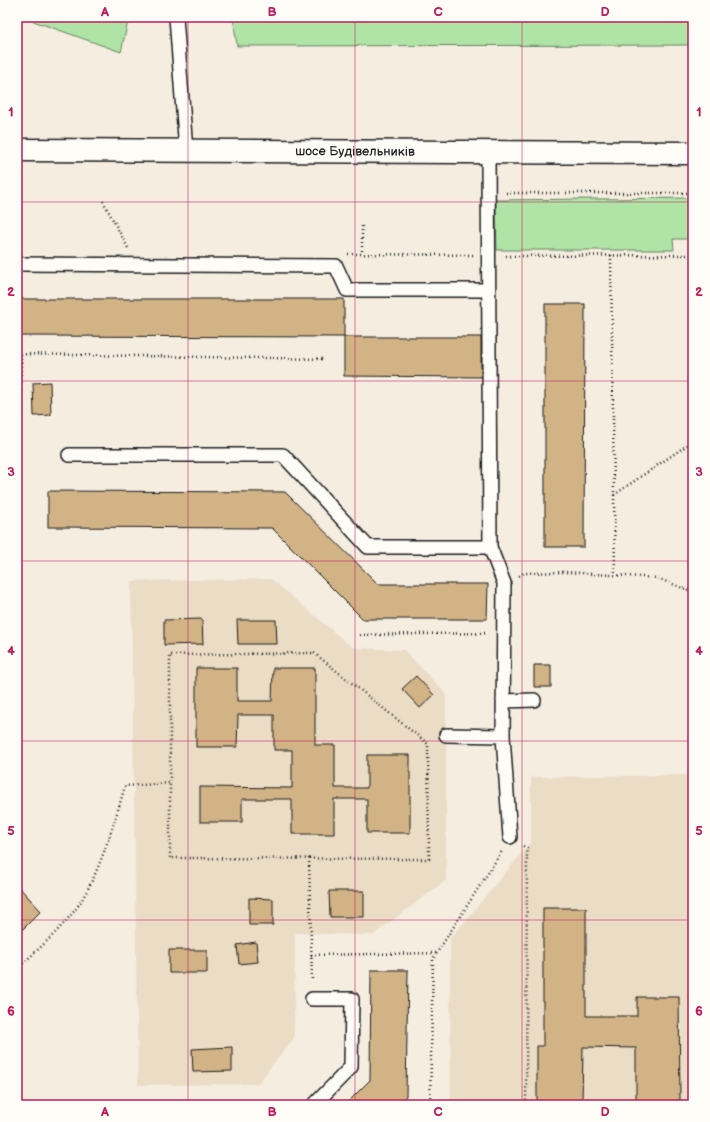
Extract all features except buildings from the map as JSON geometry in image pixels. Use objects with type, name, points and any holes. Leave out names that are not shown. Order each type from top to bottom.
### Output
[{"type":"main road","name":"шосе Будівельників","points":[[17,150],[693,153]]},
{"type":"lane","points":[[176,17],[186,151]]},
{"type":"lane","points":[[488,153],[490,547],[504,583],[503,736],[510,838]]},
{"type":"lane","points":[[17,264],[336,266],[347,290],[488,290]]},
{"type":"lane","points":[[69,455],[283,455],[368,547],[490,547]]},
{"type":"lane","points":[[503,701],[534,700]]},
{"type":"lane","points":[[446,735],[503,736]]},
{"type":"lane","points":[[312,999],[352,999],[351,1068],[314,1105]]},
{"type":"path","points":[[488,194],[693,193]]},
{"type":"path","points":[[102,201],[129,251],[121,251]]},
{"type":"path","points":[[362,226],[362,254]]},
{"type":"path","points":[[346,254],[488,256],[693,255]]},
{"type":"path","points":[[611,255],[615,575]]},
{"type":"path","points":[[17,354],[325,359]]},
{"type":"path","points":[[21,354],[21,395]]},
{"type":"path","points":[[614,496],[693,442]]},
{"type":"path","points":[[504,583],[524,573],[564,572],[657,578],[693,592]]},
{"type":"path","points":[[360,635],[504,633]]},
{"type":"path","points":[[314,654],[428,744],[429,859],[170,858],[170,783],[170,655],[314,654]]},
{"type":"path","points":[[17,969],[72,915],[88,891],[125,786],[170,783]]},
{"type":"path","points":[[430,1105],[433,959],[510,838],[527,848],[526,1105]]},
{"type":"path","points":[[309,858],[312,999]]},
{"type":"path","points":[[311,955],[436,953]]},
{"type":"shaded area","points":[[271,579],[353,648],[404,650],[446,694],[446,880],[373,935],[295,933],[294,1038],[257,1084],[138,1085],[131,581]]},
{"type":"shaded area","points":[[693,775],[693,1105],[451,1105],[450,939],[531,842],[531,777]]},
{"type":"green space","points":[[22,17],[129,17],[121,52]]},
{"type":"green space","points":[[233,17],[693,17],[693,45],[237,46]]},
{"type":"green space","points":[[693,198],[693,239],[673,239],[674,250],[497,250],[496,200]]}]
